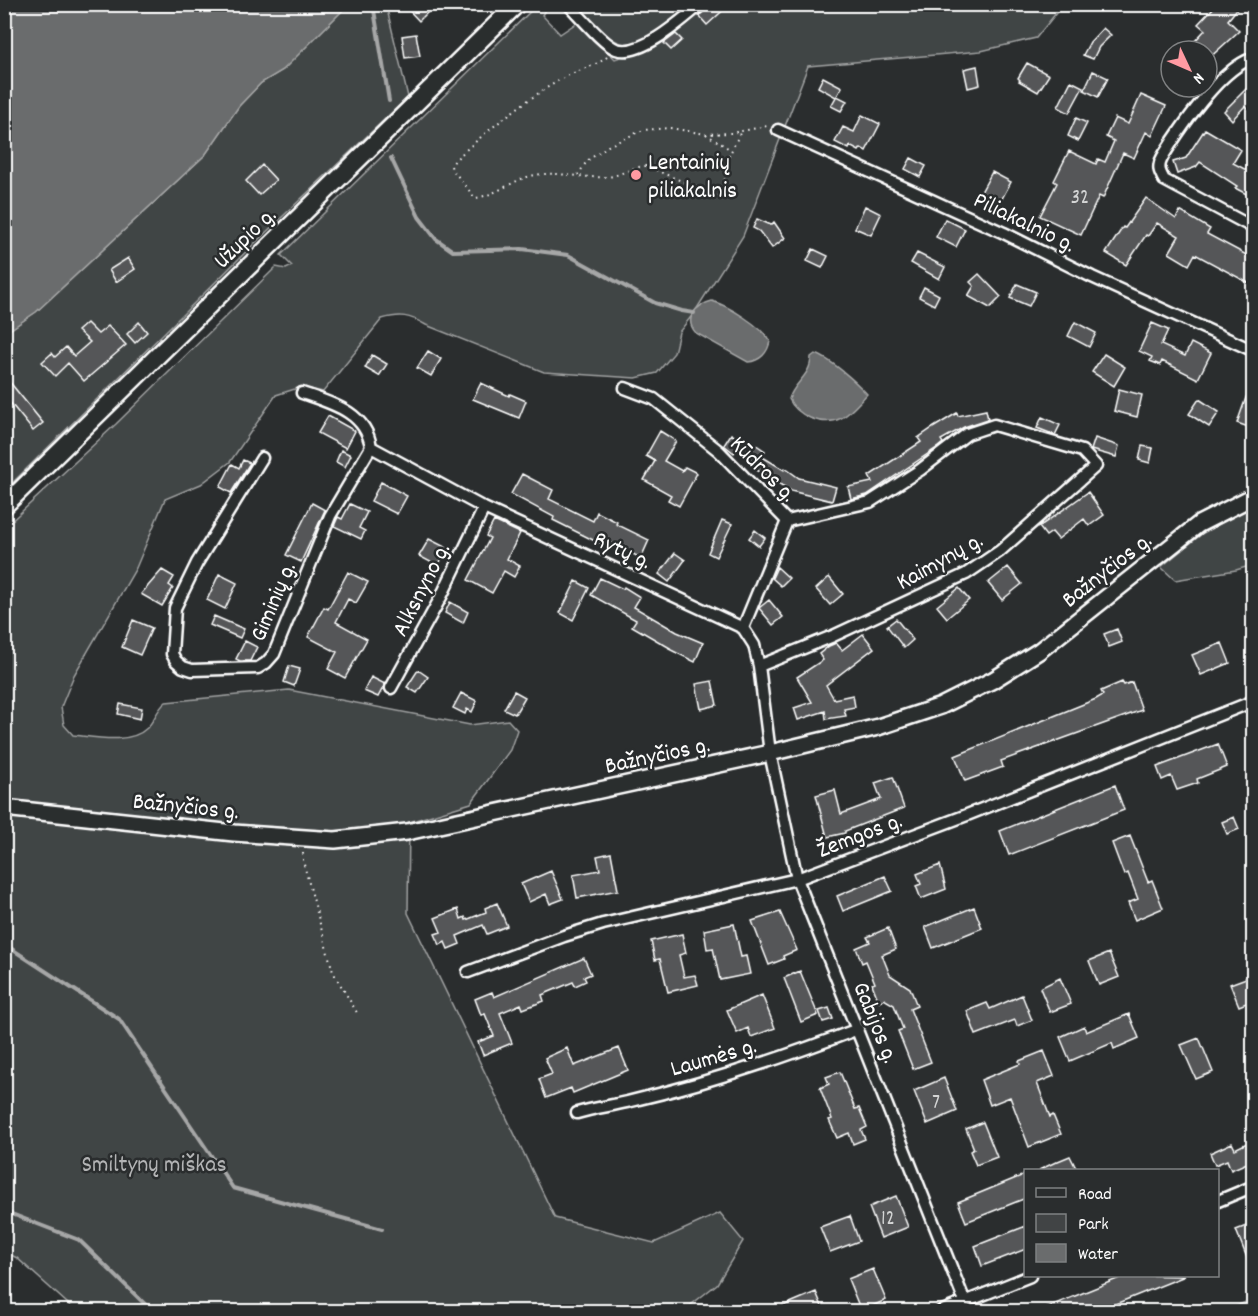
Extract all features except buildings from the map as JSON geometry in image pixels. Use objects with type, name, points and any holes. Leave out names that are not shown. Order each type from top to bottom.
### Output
[{"type":"main road","name":"Užupio g.","points":[[4,506],[517,4]]},
{"type":"main road","name":"Bažnyčios g.","points":[[4,808],[234,833],[335,840],[407,832],[770,753],[899,720],[941,706],[993,680],[1039,651],[1199,524],[1254,496]]},
{"type":"street","points":[[568,4],[616,49],[625,51],[642,46],[670,30],[701,4]]},
{"type":"street","points":[[1254,58],[1234,68],[1191,113],[1161,161],[1159,172],[1164,180],[1254,228]]},
{"type":"street","name":"Piliakalnio g.","points":[[778,130],[1254,351]]},
{"type":"street","name":"Kūdros g.","points":[[625,388],[654,399],[719,451],[787,521],[870,502],[920,470],[967,434],[994,425],[1044,439]]},
{"type":"street","points":[[302,393],[348,412],[362,422],[367,430],[371,447]]},
{"type":"street","name":"Kaimynų g.","points":[[759,666],[833,636],[966,574],[1000,551],[1096,466],[1082,451],[1044,439]]},
{"type":"street","name":"Giminių g.","points":[[262,458],[197,563],[175,608],[172,654],[183,667],[192,670],[258,668],[274,654],[330,516],[371,447]]},
{"type":"street","name":"Rytų g.","points":[[371,447],[484,508],[743,628]]},
{"type":"street","name":"Alksnyno g.","points":[[391,687],[441,597],[484,508]]},
{"type":"street","points":[[770,753],[759,666],[754,645],[743,628],[787,521]]},
{"type":"street","name":"Žemgos g.","points":[[468,972],[603,924],[797,879],[968,815],[1254,701]]},
{"type":"street","name":"Gabijos g.","points":[[770,753],[797,879],[965,1302]]},
{"type":"street","name":"Laumės g.","points":[[578,1113],[597,1107],[625,1103],[789,1056],[858,1029]]},
{"type":"street","points":[[1219,1201],[1254,1186]]},
{"type":"street","points":[[940,1311],[1025,1277]]},
{"type":"path","points":[[616,49],[600,62],[570,75],[507,116],[474,142],[451,166],[475,198],[488,195],[529,176],[605,177],[619,175],[634,167],[646,166],[722,198],[731,150],[741,131]]},
{"type":"path","points":[[578,175],[587,161],[608,146],[643,130],[670,128],[706,134],[732,134],[767,126],[778,130]]},
{"type":"path","points":[[706,134],[731,150]]},
{"type":"path","points":[[303,838],[303,861],[333,972],[359,1016]]},
{"type":"green space","points":[[348,5],[386,5],[408,97],[260,238],[5,490],[5,333],[36,312],[205,155],[239,106],[261,83],[283,70]]},
{"type":"green space","name":"Smiltynų miškas","points":[[537,5],[548,5],[542,15],[560,34],[578,22],[615,59],[640,50],[706,5],[1061,5],[1061,7],[1036,38],[981,51],[808,66],[743,236],[694,313],[679,332],[674,353],[657,373],[636,378],[544,372],[415,319],[394,316],[382,319],[323,392],[301,387],[276,395],[230,462],[201,484],[165,499],[136,568],[74,675],[61,707],[64,725],[73,735],[101,738],[131,737],[147,728],[166,702],[289,690],[470,725],[508,720],[517,730],[510,750],[471,803],[409,822],[408,913],[555,1218],[654,1243],[720,1213],[743,1241],[717,1284],[682,1312],[77,1312],[17,1258],[5,1252],[5,527],[116,424],[276,267],[286,269],[292,266],[281,255]]},
{"type":"green space","points":[[576,5],[696,5],[659,32],[627,44],[618,42],[607,35]]},
{"type":"green space","points":[[1253,506],[1253,565],[1175,580],[1161,567],[1203,533]]},
{"type":"green space","points":[[1253,1299],[1253,1311],[1225,1311]]},
{"type":"water","points":[[5,4],[348,5],[283,70],[261,83],[239,106],[205,155],[36,312],[5,333]]},
{"type":"water","points":[[712,301],[744,317],[766,335],[770,341],[763,356],[748,362],[696,333],[691,323],[693,313]]},
{"type":"water","points":[[815,354],[835,366],[867,394],[854,408],[836,421],[820,421],[803,415],[789,399],[808,369],[811,357]]},
{"type":"waterway","points":[[373,4],[389,101]]},
{"type":"waterway","points":[[391,158],[419,217],[436,239],[453,251],[522,249],[568,255],[655,303],[694,313]]},
{"type":"waterway","points":[[4,944],[119,1019],[233,1188],[382,1229]]},
{"type":"waterway","points":[[4,1211],[79,1240],[153,1312]]},
{"type":"place","name":"Lentainių piliakalnis","points":[[636,175]]}]
